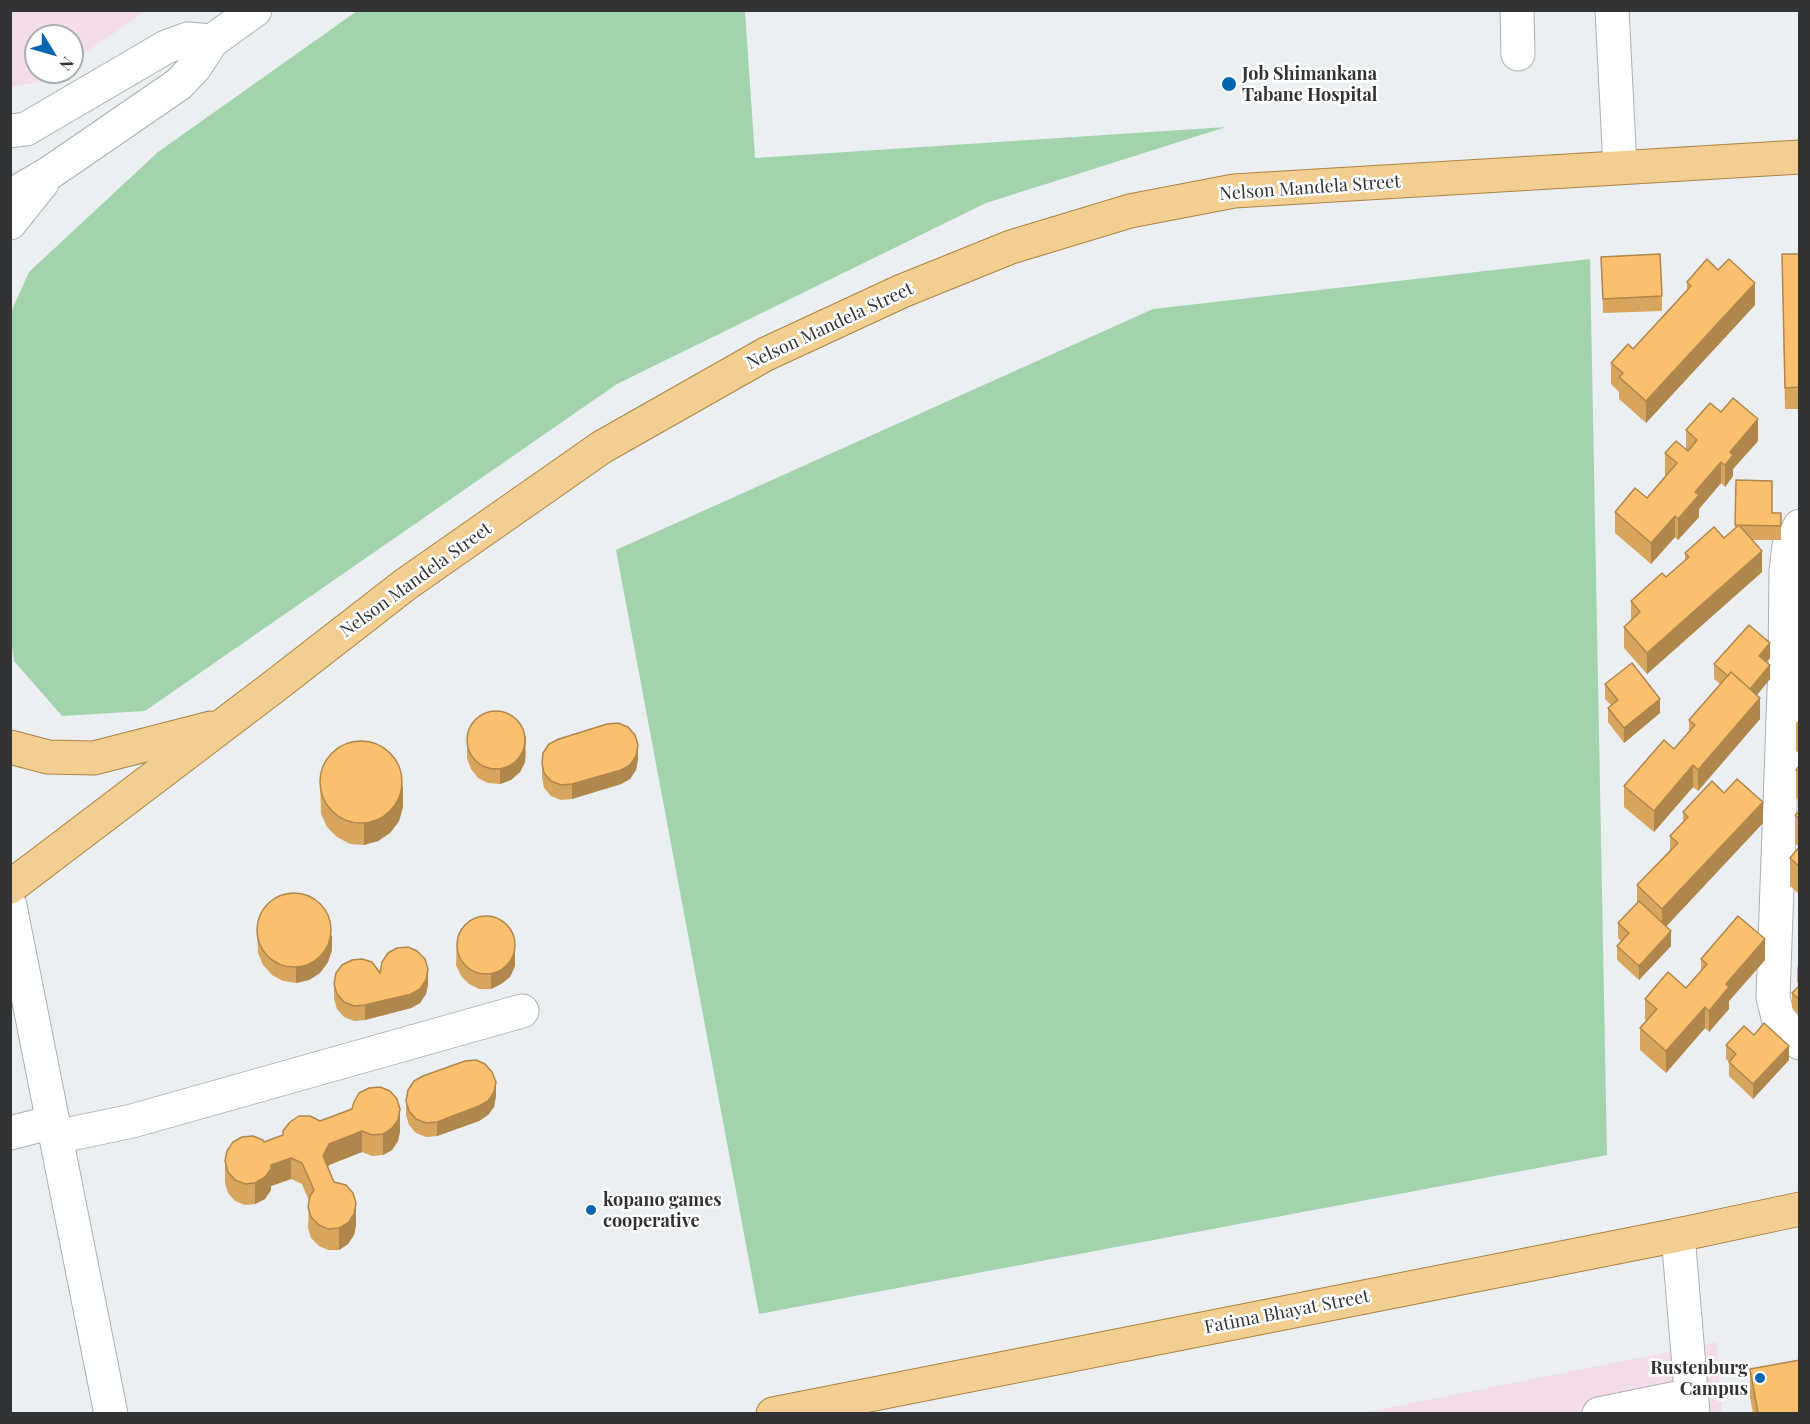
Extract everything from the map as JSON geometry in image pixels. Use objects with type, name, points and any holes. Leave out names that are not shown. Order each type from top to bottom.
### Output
[{"type":"main road","name":"Nelson Mandela Street","points":[[10,887],[406,584],[602,447],[766,354],[902,291],[1011,247],[1130,211],[1234,191],[1800,157]]},
{"type":"main road","points":[[10,747],[48,757],[94,758],[224,724]]},
{"type":"main road","name":"Fatima Bhayat Street","points":[[773,1413],[1800,1209]]},
{"type":"street","points":[[10,195],[48,174],[179,84],[195,67],[212,41],[255,10]]},
{"type":"street","points":[[1517,10],[1518,54]]},
{"type":"street","points":[[1612,10],[1620,167]]},
{"type":"street","points":[[10,131],[26,129],[166,47],[188,39],[212,41]]},
{"type":"street","points":[[10,109],[42,120]]},
{"type":"street","points":[[10,224],[48,174]]},
{"type":"street","points":[[1800,526],[1789,546],[1786,571],[1785,665],[1773,997],[1778,1018],[1800,1043]]},
{"type":"street","points":[[10,906],[111,1413]]},
{"type":"street","points":[[10,1133],[132,1121],[522,1011]]},
{"type":"street","points":[[1599,1413],[1693,1404],[1678,1235]]},
{"type":"shaded area","points":[[11,10],[146,10],[84,54],[84,24],[24,24],[24,84],[28,84],[11,87]]},
{"type":"shaded area","points":[[1717,1342],[1722,1413],[1357,1414],[1688,1348]]},
{"type":"green space","points":[[357,11],[745,11],[755,158],[1226,127],[986,203],[617,384],[145,711],[62,716],[14,661],[10,630],[11,312],[29,272],[158,152]]},
{"type":"green space","points":[[1590,259],[1607,1155],[759,1314],[616,550],[1153,309]]},
{"type":"building","points":[[1660,254],[1662,296],[1603,299],[1601,257]]},
{"type":"building","points":[[1782,254],[1800,254],[1800,387],[1785,388]]},
{"type":"building","points":[[1707,259],[1718,270],[1729,259],[1755,283],[1646,401],[1619,377],[1623,373],[1611,363],[1628,344],[1633,349],[1691,286],[1687,282]]},
{"type":"building","points":[[1733,398],[1758,419],[1730,452],[1733,455],[1725,465],[1721,462],[1695,492],[1699,495],[1678,519],[1675,516],[1651,543],[1615,512],[1635,488],[1647,498],[1677,463],[1665,453],[1676,441],[1688,451],[1697,440],[1686,430],[1710,403],[1721,412]]},
{"type":"building","points":[[1736,480],[1772,481],[1772,513],[1781,513],[1781,526],[1735,525]]},
{"type":"building","points":[[1739,525],[1762,551],[1647,653],[1624,627],[1640,612],[1631,601],[1662,573],[1666,577],[1689,557],[1685,553],[1714,527],[1724,538]]},
{"type":"building","points":[[1749,625],[1770,643],[1759,656],[1770,665],[1750,689],[1731,672],[1728,676],[1714,664]]},
{"type":"building","points":[[1632,663],[1660,699],[1624,728],[1608,708],[1618,700],[1605,684]]},
{"type":"building","points":[[1731,672],[1760,698],[1698,770],[1693,765],[1654,811],[1624,786],[1664,740],[1674,749],[1695,725],[1689,720]]},
{"type":"building","points":[[490,711],[502,711],[517,719],[525,734],[525,746],[517,761],[502,769],[490,769],[475,761],[467,746],[467,734],[475,719]]},
{"type":"building","points":[[618,723],[628,727],[635,735],[638,745],[636,756],[630,765],[621,770],[572,784],[561,785],[551,781],[544,773],[543,753],[549,744],[607,724]]},
{"type":"building","points":[[353,741],[369,741],[384,748],[395,759],[402,774],[399,798],[390,811],[369,823],[353,823],[338,816],[327,805],[320,790],[320,774],[327,759],[338,748]]},
{"type":"building","points":[[1737,779],[1763,802],[1662,909],[1637,885],[1678,843],[1670,836],[1688,817],[1683,812],[1712,781],[1724,793]]},
{"type":"building","points":[[1800,846],[1800,867],[1790,858]]},
{"type":"building","points":[[287,893],[301,893],[315,899],[325,909],[331,923],[331,937],[325,951],[315,961],[301,967],[287,967],[273,961],[263,951],[257,937],[257,923],[263,909],[273,899]]},
{"type":"building","points":[[1639,901],[1671,931],[1639,966],[1617,946],[1629,933],[1618,923]]},
{"type":"building","points":[[480,916],[492,916],[507,924],[515,939],[515,951],[507,966],[492,974],[480,974],[465,966],[457,951],[457,939],[465,924]]},
{"type":"building","points":[[1738,916],[1765,939],[1726,984],[1729,987],[1709,1011],[1705,1007],[1666,1051],[1640,1028],[1657,1009],[1645,999],[1668,972],[1686,988],[1707,964],[1701,959]]},
{"type":"building","points":[[408,947],[417,951],[425,959],[428,969],[426,980],[420,989],[411,994],[354,1006],[344,1002],[337,994],[334,984],[336,973],[342,965],[352,960],[362,959],[372,962],[380,973],[382,962],[388,953],[397,948]]},
{"type":"building","points":[[1800,985],[1800,1000],[1792,993]]},
{"type":"building","points":[[1764,1023],[1789,1046],[1753,1084],[1729,1062],[1736,1054],[1726,1045],[1744,1026],[1754,1035]]},
{"type":"building","points":[[476,1060],[485,1064],[492,1072],[496,1082],[494,1092],[488,1101],[437,1122],[426,1123],[416,1119],[409,1111],[406,1101],[408,1090],[414,1081],[465,1061]]},
{"type":"building","points":[[380,1087],[390,1091],[397,1099],[400,1109],[398,1120],[392,1128],[383,1134],[372,1135],[362,1131],[329,1144],[323,1156],[334,1182],[346,1185],[353,1193],[356,1203],[354,1214],[348,1223],[339,1228],[328,1229],[319,1225],[311,1217],[308,1207],[314,1190],[302,1163],[291,1158],[271,1165],[265,1177],[255,1183],[245,1184],[235,1180],[228,1172],[225,1161],[227,1151],[233,1142],[242,1137],[253,1136],[264,1142],[283,1135],[283,1131],[290,1122],[299,1116],[310,1116],[320,1121],[352,1109],[359,1093],[369,1088]]},
{"type":"building","points":[[1800,1360],[1800,1413],[1758,1413],[1750,1369]]},
{"type":"place","name":"Job Shimankana Tabane Hospital","points":[[1229,84]]},
{"type":"place","name":"kopano games cooperative","points":[[591,1210]]},
{"type":"place","name":"Rustenburg Campus","points":[[1760,1378]]}]
